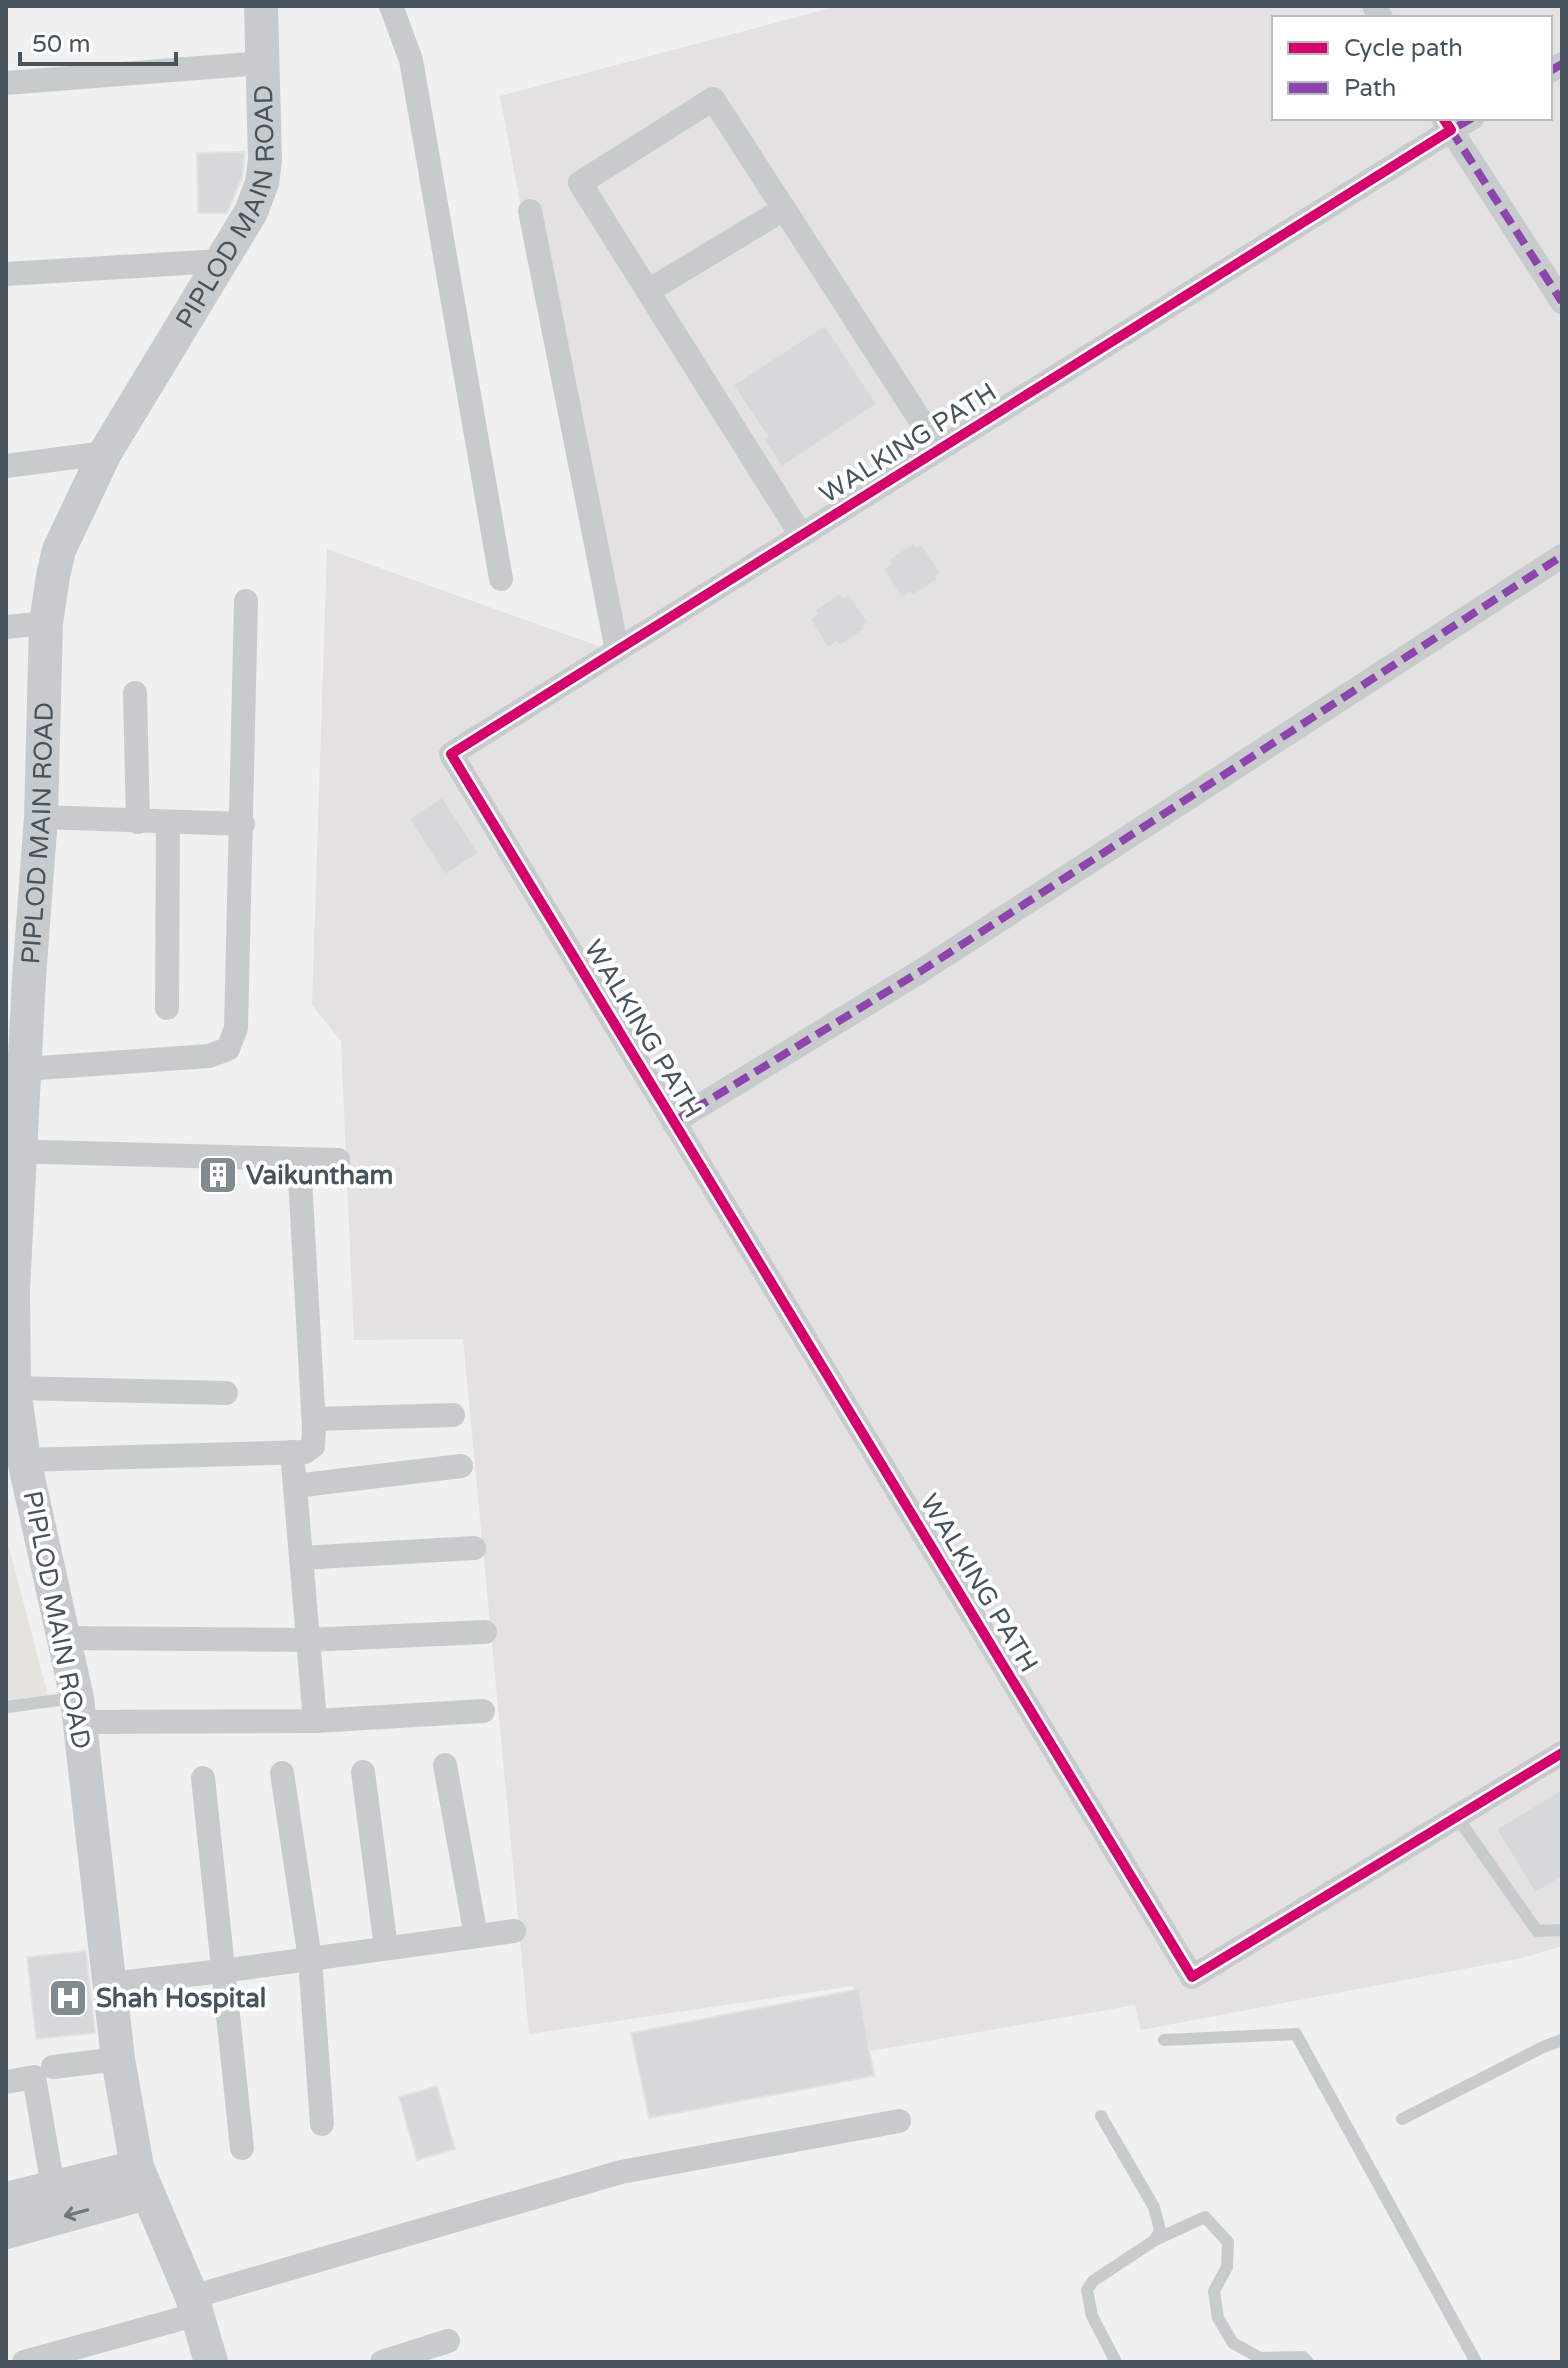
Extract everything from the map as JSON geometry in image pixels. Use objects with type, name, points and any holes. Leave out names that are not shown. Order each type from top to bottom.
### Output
[{"type":"street","name":"PIPLOD MAIN ROAD","points":[[211,2362],[195,2305],[142,2180],[118,2059],[79,1710],[24,1460],[14,1388],[13,1150],[25,1069],[17,979],[41,817],[46,623],[59,550],[105,453],[251,212],[262,183],[265,160],[261,6]]},
{"type":"street","points":[[391,6],[411,60],[501,579]]},
{"type":"street","points":[[6,83],[262,63]]},
{"type":"street","points":[[801,535],[580,183],[713,99],[939,449]]},
{"type":"street","points":[[1455,122],[1562,302]]},
{"type":"street","name":"WALKING PATH","points":[[1455,122],[451,754],[1192,1977],[1562,1753]]},
{"type":"street","points":[[648,291],[784,209]]},
{"type":"street","points":[[530,211],[617,650]]},
{"type":"street","points":[[6,274],[220,261]]},
{"type":"street","points":[[6,466],[105,453]]},
{"type":"street","points":[[673,1121],[921,971],[1562,556]]},
{"type":"street","points":[[25,1069],[209,1056],[228,1049],[236,1028],[246,601]]},
{"type":"street","points":[[6,627],[46,623]]},
{"type":"street","points":[[135,693],[138,822]]},
{"type":"street","points":[[41,817],[243,824]]},
{"type":"street","points":[[167,1008],[168,823]]},
{"type":"street","points":[[13,1150],[338,1160]]},
{"type":"street","points":[[24,1460],[305,1452],[313,1446],[299,1161]]},
{"type":"street","points":[[14,1388],[226,1393]]},
{"type":"street","points":[[314,1419],[453,1415]]},
{"type":"street","points":[[292,1452],[315,1721]]},
{"type":"street","points":[[295,1486],[461,1466]]},
{"type":"street","points":[[301,1558],[474,1548]]},
{"type":"street","points":[[62,1638],[307,1640],[485,1632]]},
{"type":"street","points":[[79,1710],[315,1721],[483,1711]]},
{"type":"street","points":[[445,1765],[476,1936]]},
{"type":"street","points":[[363,1772],[386,1948]]},
{"type":"street","points":[[282,1773],[310,1959],[322,2124]]},
{"type":"street","points":[[203,1778],[242,2148]]},
{"type":"street","points":[[109,1984],[514,1931]]},
{"type":"street","points":[[53,2067],[118,2059]]},
{"type":"street","points":[[6,2082],[34,2077],[53,2187]]},
{"type":"street","points":[[24,2362],[195,2305],[621,2172],[899,2121]]},
{"type":"street","points":[[6,2199],[53,2187],[142,2180]]},
{"type":"street","points":[[6,2232],[142,2180]]},
{"type":"street","points":[[382,2362],[448,2341]]},
{"type":"lane","points":[[6,1707],[79,1710]]},
{"type":"lane","points":[[1457,1817],[1537,1931],[1562,1930]]},
{"type":"lane","points":[[1164,2040],[1296,2034],[1476,2362]]},
{"type":"lane","points":[[1402,2119],[1562,2040]]},
{"type":"lane","points":[[1101,2116],[1154,2207],[1160,2230],[1155,2240]]},
{"type":"lane","points":[[1116,2362],[1092,2316],[1087,2290],[1093,2281],[1155,2240],[1205,2217],[1228,2242],[1227,2267],[1214,2291],[1218,2318],[1233,2343],[1260,2358],[1303,2357],[1308,2362]]},
{"type":"shaded area","points":[[838,6],[1562,6],[1562,1946],[1522,1958],[1141,2030],[1135,2005],[870,2051],[853,1986],[529,2034],[463,1339],[354,1340],[341,1041],[312,1005],[327,549],[604,648],[500,96]]},
{"type":"shaded area","points":[[6,1536],[51,1707],[6,1714]]},
{"type":"building","points":[[245,152],[242,178],[227,213],[198,213],[197,153]]},
{"type":"building","points":[[825,325],[877,404],[782,467],[763,439],[767,436],[733,385]]},
{"type":"building","points":[[913,543],[917,547],[922,544],[941,573],[936,576],[938,579],[913,596],[910,593],[902,598],[883,569],[891,564],[888,560]]},
{"type":"building","points":[[840,593],[843,597],[849,594],[868,622],[863,626],[865,629],[840,646],[837,642],[828,648],[810,619],[817,614],[815,610]]},
{"type":"building","points":[[442,797],[479,853],[445,875],[409,819]]},
{"type":"building","name":"Vaikuntham","points":[[205,1171],[231,1172],[230,1192],[202,1190]]},
{"type":"building","points":[[1562,1789],[1562,1877],[1535,1893],[1496,1829]]},
{"type":"building","points":[[86,1951],[95,2033],[36,2039],[27,1957]]},
{"type":"building","points":[[859,1989],[874,2076],[649,2118],[631,2033]]},
{"type":"building","points":[[437,2086],[455,2149],[417,2160],[399,2097]]},
{"type":"marked path","points":[[1552,70],[1562,64]]},
{"type":"marked path","points":[[1468,120],[1451,130],[1562,302]]},
{"type":"marked path","points":[[673,1122],[921,971],[1562,556]]},
{"type":"cycle path","points":[[1444,120],[1451,130],[451,754],[1192,1977],[1562,1753]]},
{"type":"place","name":"Vaikuntham","points":[[218,1175]]},
{"type":"place","name":"Shah Hospital","points":[[68,1998]]}]
